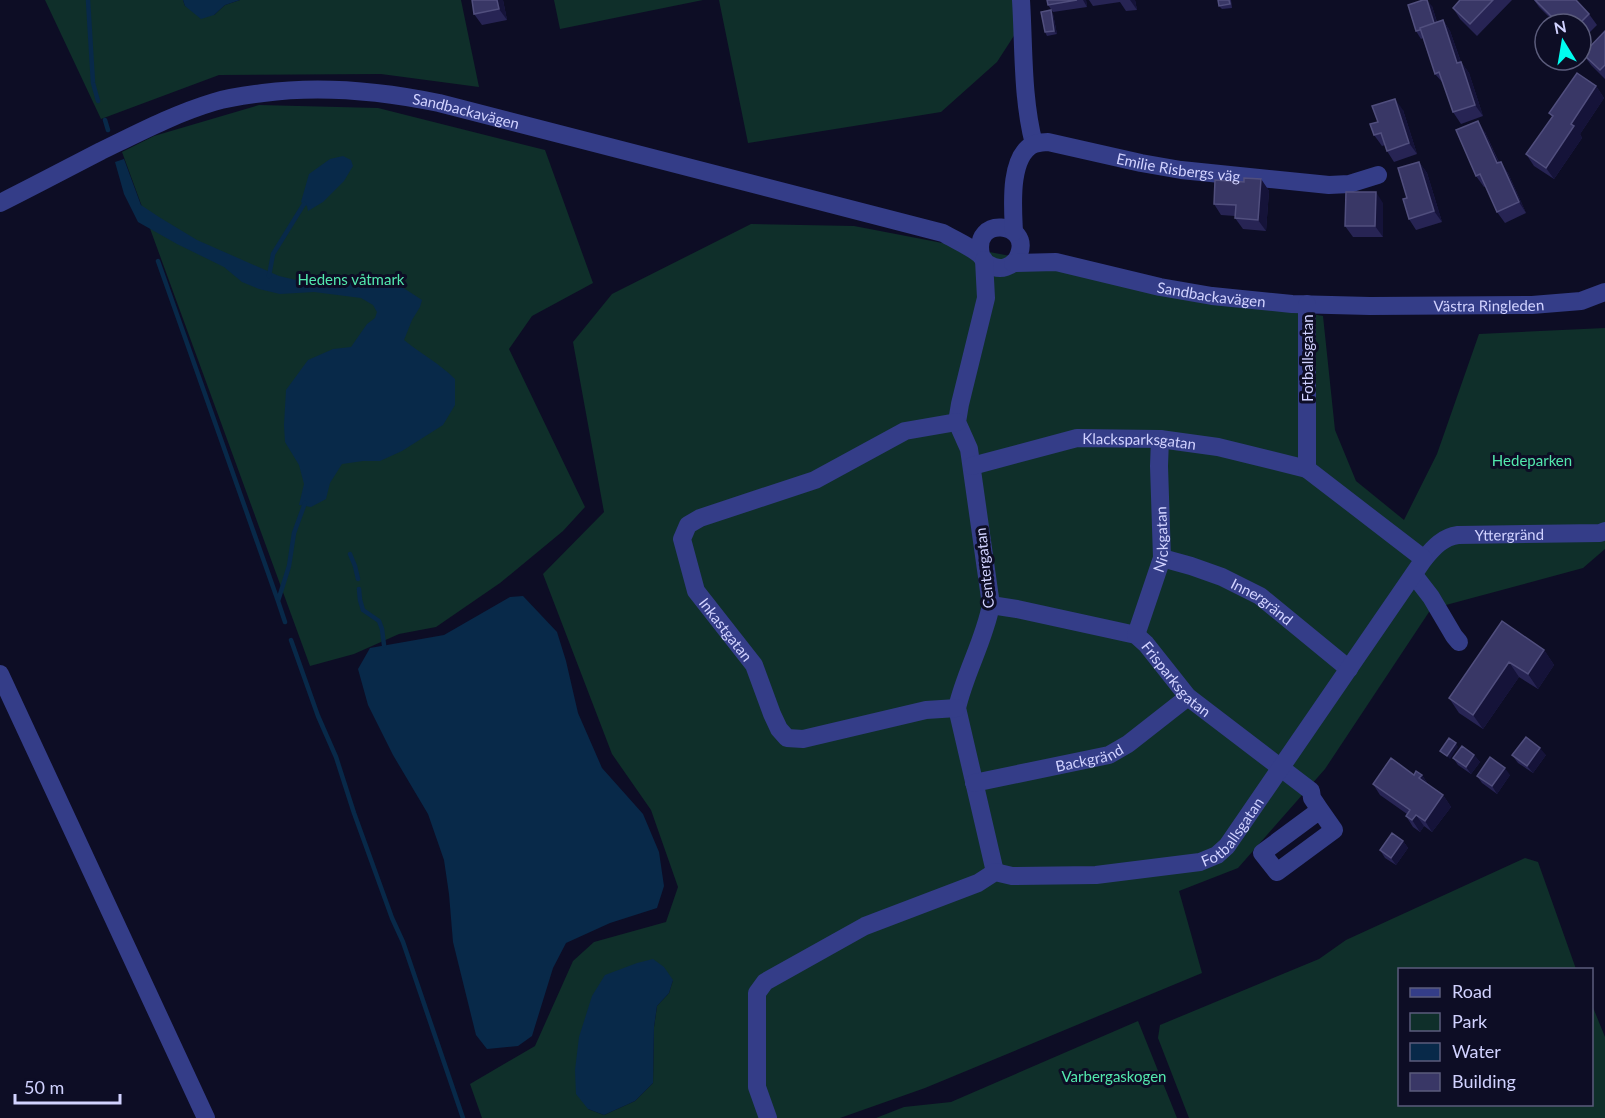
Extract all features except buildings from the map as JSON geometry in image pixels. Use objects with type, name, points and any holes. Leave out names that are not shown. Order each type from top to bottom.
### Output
[{"type":"street","points":[[957,423],[986,298],[980,242],[991,229],[1012,194],[1021,156],[1034,144],[1027,104],[1021,0]]},
{"type":"street","name":"Sandbackavägen","points":[[0,203],[146,129],[216,101],[289,90],[324,89],[397,95],[439,103],[943,233],[982,258]]},
{"type":"street","name":"Emilie Risbergs väg","points":[[1034,144],[1048,142],[1181,170],[1329,185],[1349,184],[1378,175]]},
{"type":"street","points":[[986,298],[1020,252],[1021,245],[1016,235],[1012,194]]},
{"type":"street","points":[[991,229],[1002,227],[1016,235]]},
{"type":"street","name":"Sandbackavägen","points":[[943,233],[991,229]]},
{"type":"street","name":"Sandbackavägen","points":[[1016,235],[1056,262]]},
{"type":"street","points":[[982,258],[995,267],[1010,265]]},
{"type":"street","name":"Sandbackavägen","points":[[1010,265],[1056,262],[1171,289],[1212,296],[1307,304],[1370,306]]},
{"type":"street","name":"Västra Ringleden","points":[[1370,306],[1532,305],[1581,301],[1605,292]]},
{"type":"street","name":"Fotballsgatan","points":[[1307,304],[1307,469]]},
{"type":"street","name":"Centergatan","points":[[957,423],[969,449],[991,605],[987,625],[962,688],[957,708],[995,872]]},
{"type":"street","name":"Inkastgatan","points":[[957,423],[905,431],[815,480],[700,518],[688,525],[682,539],[696,591],[754,665],[779,729],[787,738],[803,739],[926,710],[957,708]]},
{"type":"street","name":"Klacksparksgatan","points":[[972,466],[1077,438],[1160,440],[1218,447],[1307,469]]},
{"type":"street","name":"Nickgatan","points":[[1136,634],[1162,558],[1160,440]]},
{"type":"street","points":[[1307,469],[1424,559]]},
{"type":"street","name":"Yttergränd","points":[[1424,559],[1436,545],[1449,536],[1600,533],[1605,531]]},
{"type":"street","name":"Innergränd","points":[[1162,558],[1222,577],[1260,596],[1349,669]]},
{"type":"street","name":"Fotballsgatan","points":[[995,872],[1012,876],[1096,875],[1200,862],[1217,855],[1227,846],[1424,559]]},
{"type":"street","points":[[1414,575],[1431,597],[1459,642]]},
{"type":"street","name":"Frisparksgatan","points":[[991,605],[1136,634],[1188,697],[1311,790],[1312,798],[1320,810]]},
{"type":"street","points":[[0,674],[206,1118]]},
{"type":"street","name":"Backgränd","points":[[974,783],[1109,755],[1128,744],[1188,697]]},
{"type":"street","points":[[768,1118],[757,1087],[757,993],[765,982],[865,926],[978,884],[995,872]]},
{"type":"green space","points":[[45,0],[183,0],[185,6],[214,15],[225,5],[240,0],[461,0],[479,87],[381,74],[219,75],[101,119]]},
{"type":"green space","points":[[554,0],[703,0],[560,29]]},
{"type":"green space","points":[[719,0],[1029,0],[1030,11],[997,62],[941,112],[748,143]]},
{"type":"green space","name":"Hedens våtmark","points":[[259,105],[378,108],[545,150],[593,283],[532,316],[509,349],[585,507],[563,531],[500,583],[436,627],[399,634],[354,654],[310,666],[122,152],[154,136]]},
{"type":"green space","name":"Hedeparken","points":[[751,224],[854,226],[1323,316],[1335,430],[1356,481],[1404,520],[1437,454],[1479,334],[1605,328],[1605,549],[1583,568],[1431,609],[1325,769],[1238,868],[1179,891],[1202,973],[925,1088],[840,1118],[482,1118],[470,1084],[535,1046],[573,961],[594,942],[666,922],[678,887],[651,810],[612,754],[543,574],[604,512],[573,342],[612,294]],"holes":[[[673,980],[669,993],[657,1006],[654,1027],[653,1083],[635,1101],[604,1115],[588,1109]]]},
{"type":"green space","points":[[1525,858],[1538,862],[1576,968],[1398,968],[1398,1106],[1593,1106],[1593,1007],[1605,1037],[1605,1118],[1189,1118],[1158,1038],[1160,1025],[1319,959],[1346,940]]},
{"type":"green space","name":"Varbergaskogen","points":[[1138,1021],[1177,1118],[876,1118],[904,1107],[951,1102]]},
{"type":"water","points":[[183,0],[240,0],[225,5],[214,15],[201,19],[185,6]]},
{"type":"water","points":[[343,156],[351,160],[353,166],[344,181],[323,202],[308,211],[307,206],[301,202],[309,174],[330,159]]},
{"type":"water","points":[[124,159],[141,205],[197,240],[279,276],[296,280],[402,287],[422,300],[404,340],[455,379],[455,405],[443,425],[402,451],[380,461],[342,464],[330,483],[326,499],[311,507],[299,505],[304,484],[299,465],[285,442],[286,390],[308,360],[333,349],[351,347],[367,324],[375,318],[377,312],[373,305],[361,298],[314,292],[280,294],[259,289],[242,282],[224,267],[138,222],[124,194],[115,162]]},
{"type":"water","points":[[523,596],[557,632],[578,713],[602,768],[643,814],[659,852],[664,886],[657,908],[610,923],[566,943],[553,968],[532,1036],[518,1046],[487,1049],[476,1035],[453,942],[444,860],[428,814],[393,755],[368,705],[358,669],[370,648],[444,635],[510,597]]},
{"type":"water","points":[[653,959],[664,967],[673,980],[669,993],[657,1006],[654,1027],[653,1083],[635,1101],[604,1115],[588,1109],[576,1094],[575,1070],[579,1037],[592,996],[605,975]]},
{"type":"waterway","points":[[88,0],[93,83],[98,101]]},
{"type":"waterway","points":[[105,120],[108,130]]},
{"type":"waterway","points":[[269,276],[273,254],[304,204]]},
{"type":"waterway","points":[[158,261],[278,601]]},
{"type":"waterway","points":[[285,622],[278,601],[289,566],[294,533],[305,503]]},
{"type":"waterway","points":[[350,554],[358,579]]},
{"type":"waterway","points":[[359,589],[363,610],[379,621],[384,645]]},
{"type":"waterway","points":[[291,640],[318,716],[336,757],[392,918],[403,942],[463,1118]]}]
